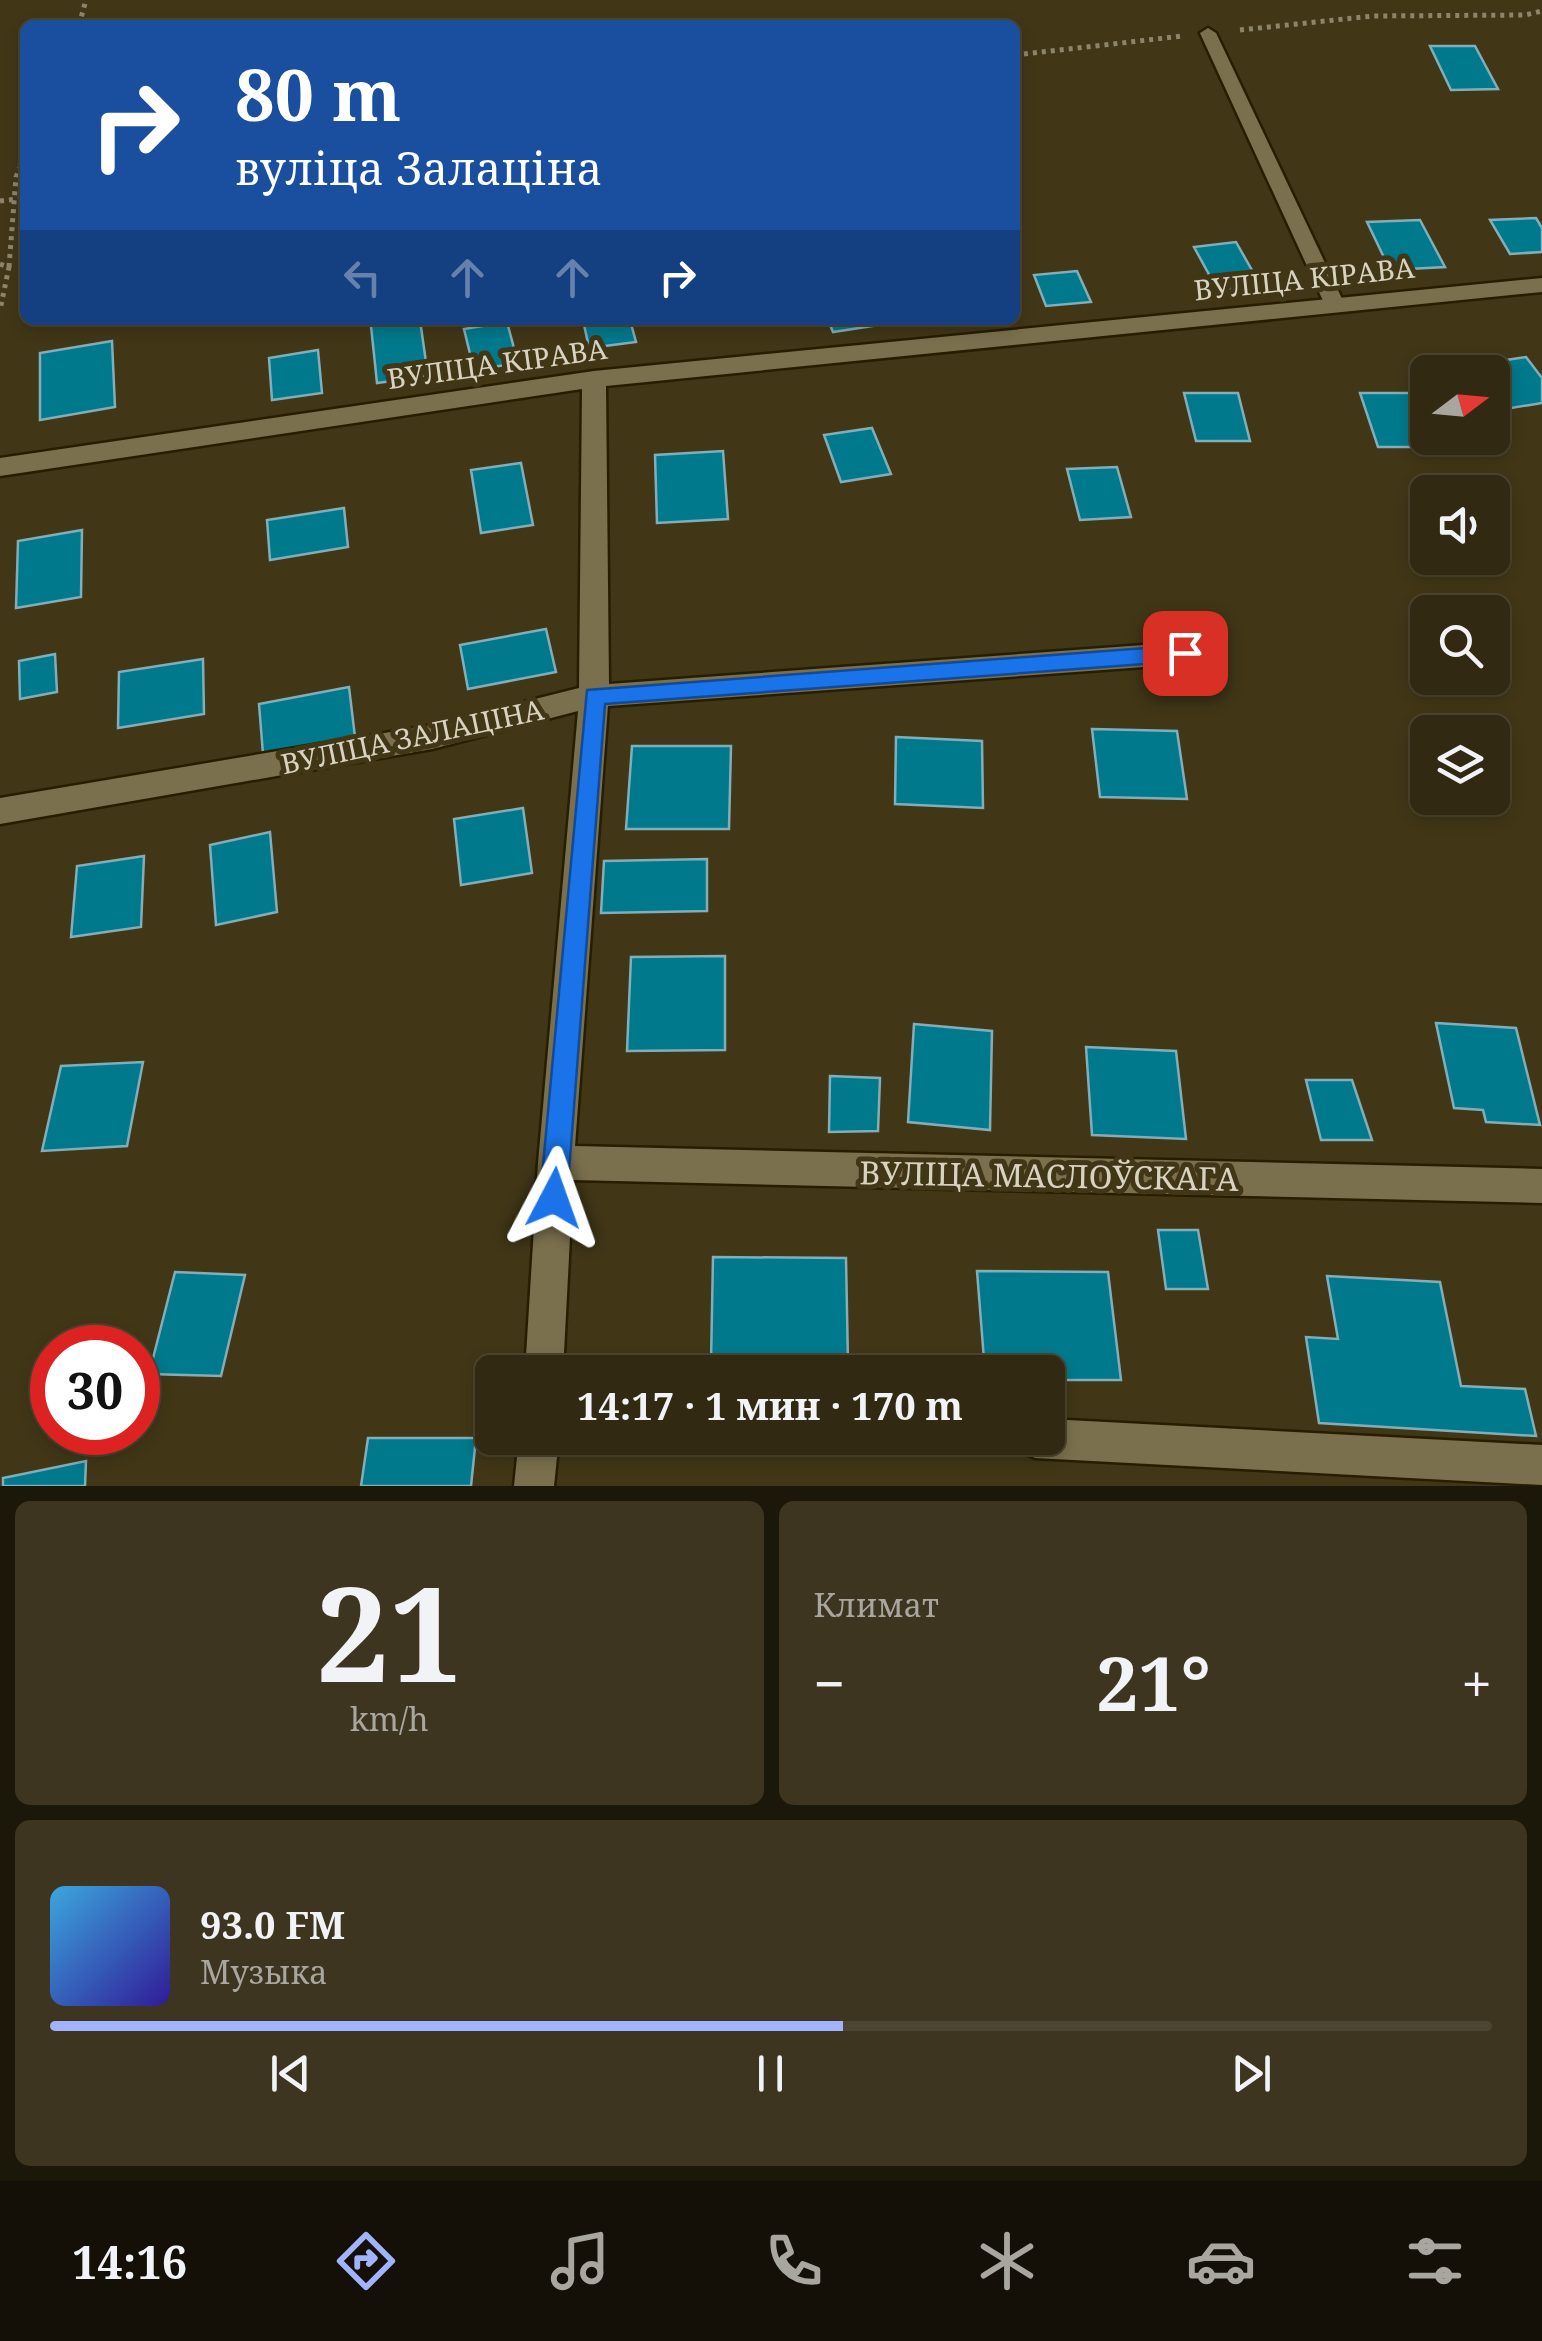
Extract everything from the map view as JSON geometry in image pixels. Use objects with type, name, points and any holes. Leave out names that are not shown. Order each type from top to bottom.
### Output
[{"type":"street","name":"ВУЛІЦА КІРАВА","points":[[0,468],[594,379],[1542,285]]},
{"type":"street","points":[[545,1355],[556,1163],[594,696],[594,379]]},
{"type":"street","name":"ВУЛІЦА ЗАЛАЦІНА","points":[[0,811],[432,738],[594,696],[1185,653]]},
{"type":"street","name":"ВУЛІЦА МАСЛОЎСКАГА","points":[[556,1163],[1542,1186]]},
{"type":"street","points":[[1065,1440],[1542,1466]]},
{"type":"street","points":[[534,1486],[537,1455]]},
{"type":"lane","points":[[1208,33],[1335,305]]},
{"type":"path","points":[[1020,53],[1373,16],[1542,12]]},
{"type":"path","points":[[0,310],[20,169]]},
{"type":"path","points":[[0,201],[20,198]]},
{"type":"path","points":[[0,264],[9,267]]},
{"type":"building","points":[[1430,46],[1475,46],[1498,89],[1451,90]]},
{"type":"building","points":[[1536,218],[1542,228],[1542,252],[1510,254],[1490,220]]},
{"type":"building","points":[[1420,220],[1445,267],[1390,270],[1367,222]]},
{"type":"building","points":[[1236,242],[1261,286],[1218,291],[1194,247]]},
{"type":"building","points":[[1077,271],[1091,302],[1046,306],[1034,275]]},
{"type":"building","points":[[421,325],[428,376],[377,383],[371,326]]},
{"type":"building","points":[[508,325],[518,363],[474,370],[464,329]]},
{"type":"building","points":[[584,325],[631,325],[636,342],[589,348]]},
{"type":"building","points":[[830,325],[879,325],[833,332]]},
{"type":"building","points":[[112,341],[115,407],[40,420],[40,353]]},
{"type":"building","points":[[318,350],[322,393],[272,400],[269,358]]},
{"type":"building","points":[[1526,357],[1542,378],[1542,403],[1510,408],[1510,359]]},
{"type":"building","points":[[1184,393],[1238,393],[1250,441],[1196,441]]},
{"type":"building","points":[[1360,393],[1410,393],[1410,447],[1378,447]]},
{"type":"building","points":[[872,428],[891,474],[841,482],[824,435]]},
{"type":"building","points":[[723,451],[728,519],[657,523],[655,455]]},
{"type":"building","points":[[521,463],[533,525],[481,533],[471,470]]},
{"type":"building","points":[[1117,467],[1131,517],[1080,520],[1067,469]]},
{"type":"building","points":[[344,508],[348,547],[270,560],[267,520]]},
{"type":"building","points":[[82,530],[81,597],[16,608],[18,541]]},
{"type":"building","points":[[546,629],[556,672],[468,689],[460,645]]},
{"type":"building","points":[[55,654],[57,692],[20,699],[19,661]]},
{"type":"building","points":[[203,659],[204,714],[118,728],[119,672]]},
{"type":"building","points":[[349,687],[355,737],[263,754],[259,704]]},
{"type":"building","points":[[1092,729],[1177,731],[1187,799],[1100,797]]},
{"type":"building","points":[[896,737],[982,741],[983,808],[895,804]]},
{"type":"building","points":[[632,746],[731,746],[729,829],[626,829]]},
{"type":"building","points":[[523,808],[532,873],[461,885],[454,819]]},
{"type":"building","points":[[270,832],[277,912],[216,925],[210,845]]},
{"type":"building","points":[[144,856],[141,927],[71,937],[77,866]]},
{"type":"building","points":[[707,859],[707,911],[601,913],[604,861]]},
{"type":"building","points":[[725,956],[725,1050],[627,1051],[631,957]]},
{"type":"building","points":[[1436,1023],[1516,1028],[1540,1125],[1486,1122],[1483,1110],[1454,1108]]},
{"type":"building","points":[[914,1024],[992,1031],[990,1130],[908,1122]]},
{"type":"building","points":[[1086,1047],[1176,1051],[1186,1139],[1092,1135]]},
{"type":"building","points":[[143,1062],[127,1146],[42,1151],[61,1066]]},
{"type":"building","points":[[830,1076],[880,1078],[878,1131],[829,1132]]},
{"type":"building","points":[[1306,1080],[1352,1080],[1372,1140],[1321,1140]]},
{"type":"building","points":[[1158,1230],[1198,1230],[1208,1289],[1166,1289]]},
{"type":"building","points":[[713,1257],[846,1258],[848,1355],[711,1355]]},
{"type":"building","points":[[977,1271],[1108,1272],[1121,1380],[1065,1380],[1065,1355],[984,1355]]},
{"type":"building","points":[[175,1272],[245,1275],[221,1376],[160,1374],[160,1331]]},
{"type":"building","points":[[1327,1276],[1440,1282],[1461,1386],[1525,1389],[1536,1436],[1319,1423],[1306,1337],[1338,1339]]},
{"type":"building","points":[[368,1438],[475,1438],[471,1486],[361,1486]]},
{"type":"building","points":[[86,1461],[85,1486],[3,1486],[3,1478]]},
{"type":"route","points":[[554,1198],[594,696],[1185,653]]}]
